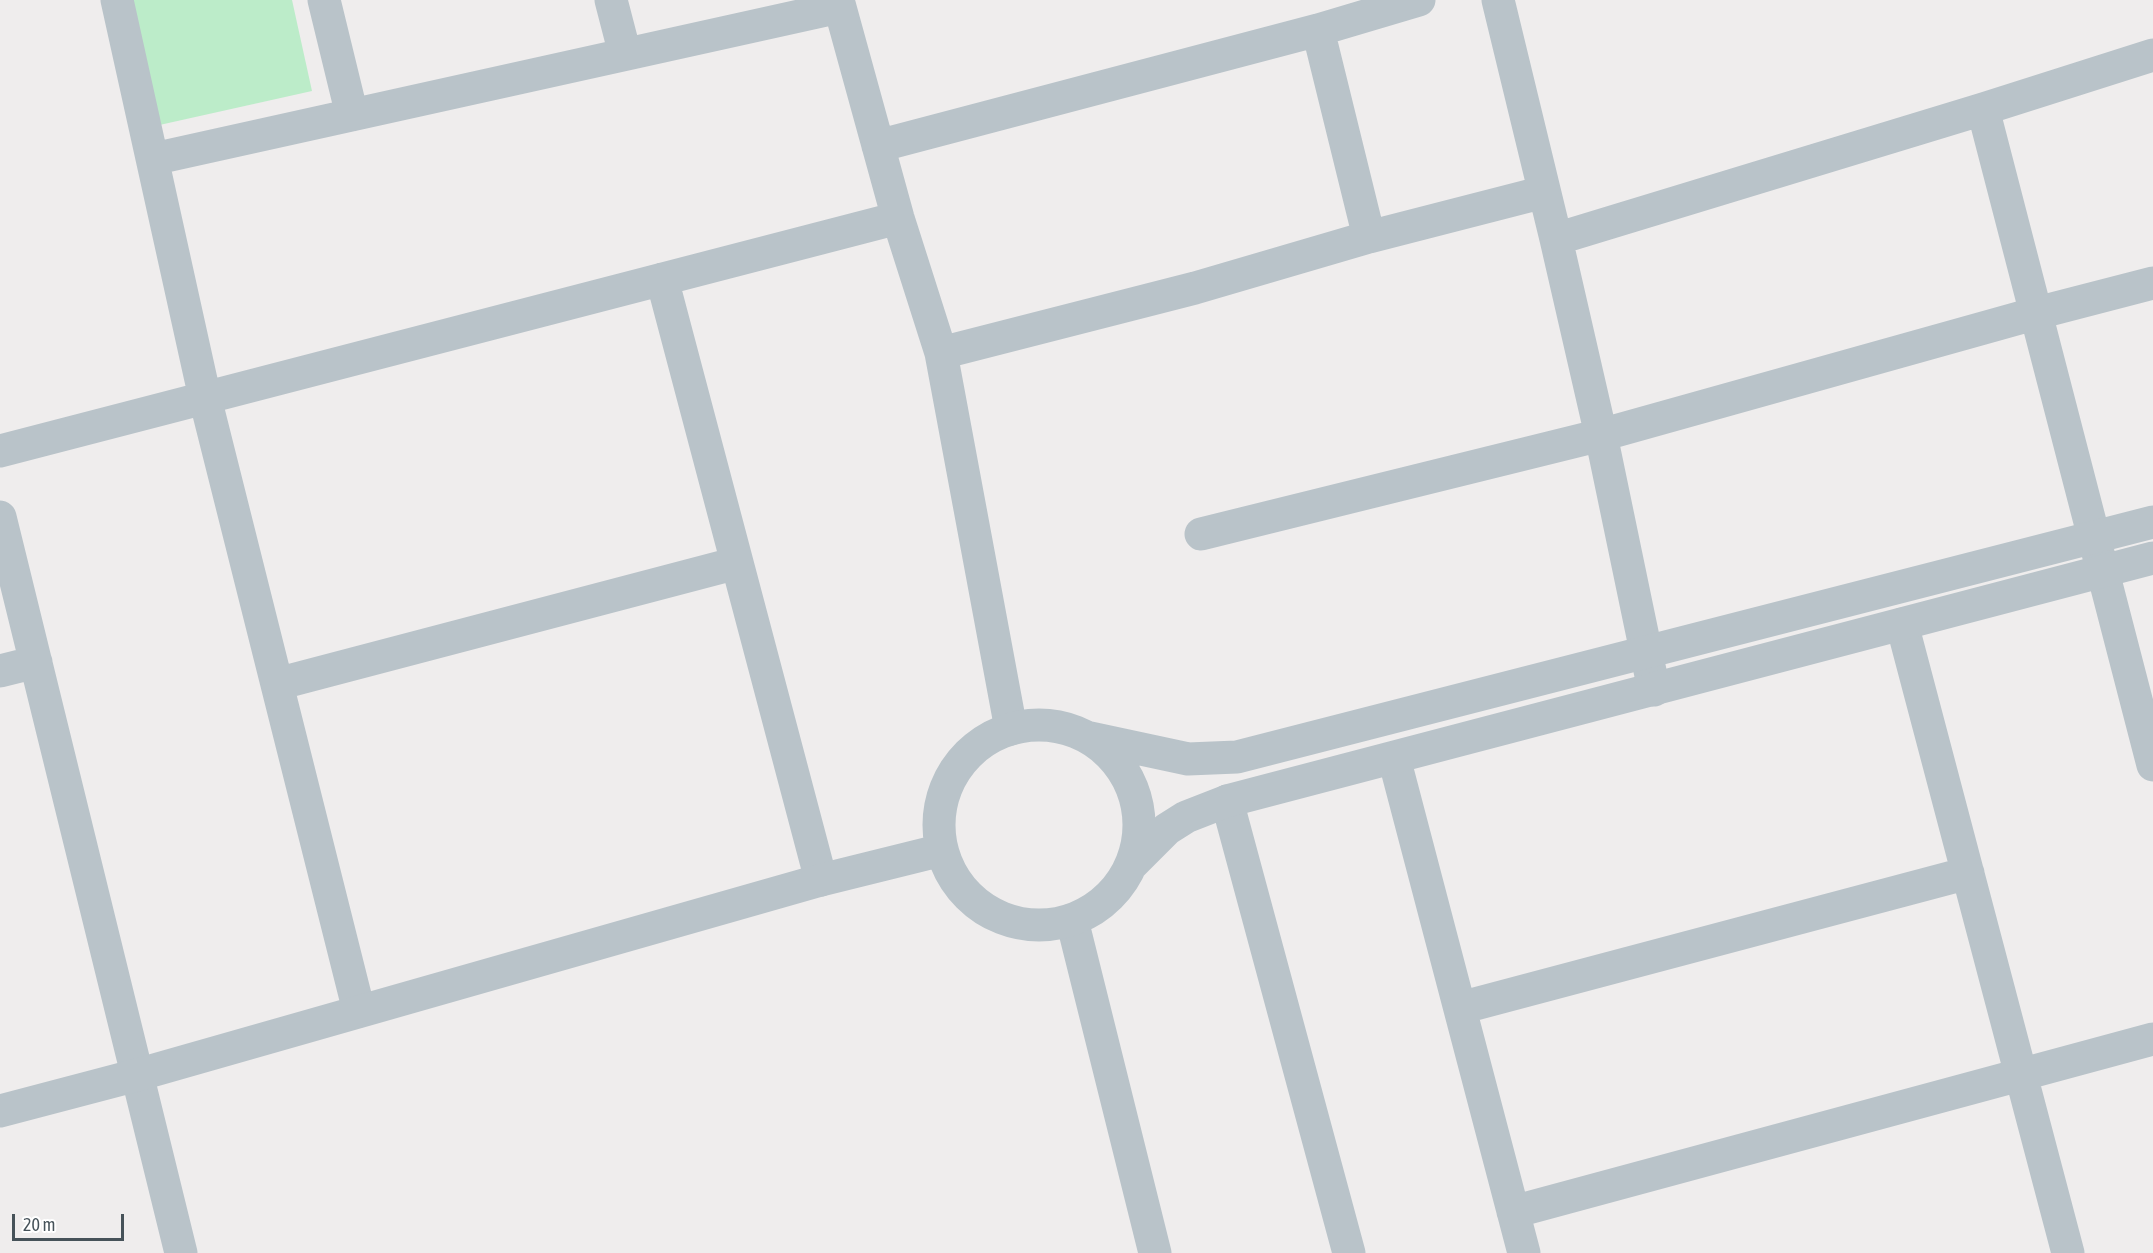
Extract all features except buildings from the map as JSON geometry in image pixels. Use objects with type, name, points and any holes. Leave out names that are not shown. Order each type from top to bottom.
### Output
[{"type":"street","points":[[117,0],[205,398],[359,1011]]},
{"type":"street","points":[[324,0],[352,115]]},
{"type":"street","points":[[611,0],[625,54]]},
{"type":"street","points":[[878,146],[1318,30],[1419,0]]},
{"type":"street","points":[[1498,0],[1601,435],[1654,690]]},
{"type":"street","points":[[153,159],[625,54],[839,3],[898,218],[941,353],[1011,729]]},
{"type":"street","points":[[1318,30],[1370,237]]},
{"type":"street","points":[[1556,238],[1983,109],[2153,55]]},
{"type":"street","points":[[1983,109],[2153,765]]},
{"type":"street","points":[[941,353],[1196,288],[1370,237],[1544,192]]},
{"type":"street","points":[[0,451],[898,218]]},
{"type":"street","points":[[662,279],[821,880]]},
{"type":"street","points":[[1202,534],[1601,435],[2037,312],[2153,283]]},
{"type":"street","points":[[0,517],[181,1253]]},
{"type":"street","points":[[1090,738],[1109,752],[1124,771],[1135,793],[1139,816],[1139,840],[1132,864],[1120,886],[1103,903],[1060,924],[1035,926],[1011,922],[989,913],[970,899],[955,880],[944,858],[939,834],[940,810],[947,786],[959,765],[975,747],[996,734],[1011,729],[1044,724],[1067,728],[1090,738],[1188,759],[1237,757],[2153,522]]},
{"type":"street","points":[[1132,864],[1167,829],[1186,817],[1227,801],[2153,558]]},
{"type":"street","points":[[277,684],[737,563]]},
{"type":"street","points":[[1902,624],[2068,1253]]},
{"type":"street","points":[[0,671],[36,662]]},
{"type":"street","points":[[1394,758],[1524,1253]]},
{"type":"street","points":[[1227,801],[1349,1253]]},
{"type":"street","points":[[0,1111],[136,1075],[821,880],[942,850]]},
{"type":"street","points":[[1460,1008],[1968,873]]},
{"type":"street","points":[[1071,920],[1155,1253]]},
{"type":"street","points":[[1513,1212],[2153,1039]]},
{"type":"green space","points":[[128,0],[292,0],[312,91],[155,126]]}]
